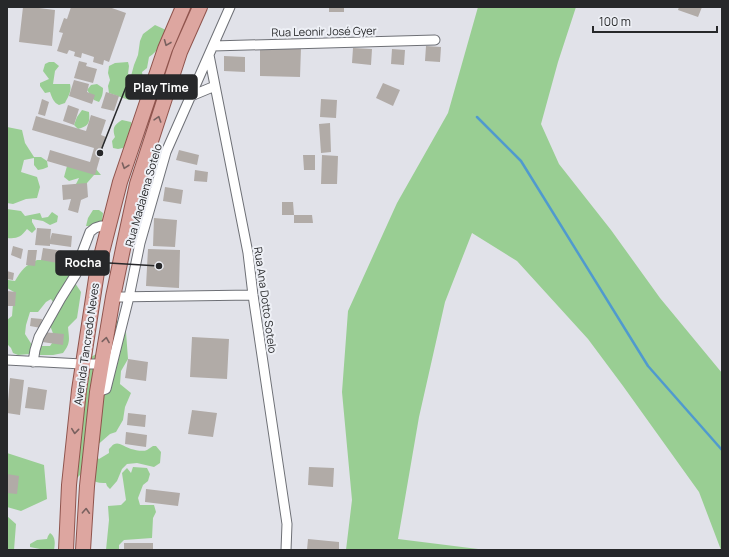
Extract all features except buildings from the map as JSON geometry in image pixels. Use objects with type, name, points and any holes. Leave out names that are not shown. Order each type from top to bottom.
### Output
[{"type":"main road","name":"Avenida Tancredo Neves","points":[[83,550],[87,486],[97,392],[113,297],[124,244],[137,184],[180,52],[200,7]]},
{"type":"main road","name":"Avenida Tancredo Neves","points":[[66,550],[69,485],[82,364],[97,272],[120,182],[165,49],[180,10]]},
{"type":"street","name":"Rua Madalena Sotelo","points":[[97,392],[106,389],[129,297],[140,243],[166,152],[230,7]]},
{"type":"street","name":"Rua Leonir José Gyer","points":[[213,46],[435,40]]},
{"type":"street","name":"Rua Ana Dotto Sotelo","points":[[209,55],[248,254],[287,524],[286,550]]},
{"type":"street","points":[[191,96],[215,86]]},
{"type":"street","points":[[33,362],[35,350],[40,338],[61,298],[76,274],[90,232],[94,228],[101,226],[108,227]]},
{"type":"street","points":[[124,244],[137,258]]},
{"type":"street","points":[[113,297],[253,295]]},
{"type":"street","points":[[7,360],[102,364]]},
{"type":"green space","points":[[478,7],[576,7],[558,62],[541,124],[559,164],[611,230],[660,298],[722,373],[722,550],[699,492],[588,339],[517,261],[472,233],[445,302],[419,417],[398,539],[486,550],[346,550],[352,500],[342,392],[348,311],[397,203],[448,113]]},
{"type":"green space","points":[[155,25],[166,30],[158,49],[149,57],[147,68],[142,72],[144,84],[133,92],[129,100],[109,93],[109,66],[115,63],[128,62],[128,74],[131,76],[143,34]]},
{"type":"green space","points":[[54,62],[59,66],[55,71],[53,84],[70,84],[70,92],[65,103],[59,105],[53,100],[50,92],[45,93],[40,86],[40,83],[49,79],[43,71],[45,64]]},
{"type":"green space","points":[[97,84],[103,88],[99,102],[94,100],[87,90],[91,85]]},
{"type":"green space","points":[[82,110],[89,112],[89,121],[87,125],[78,129],[74,125]]},
{"type":"green space","points":[[122,120],[131,122],[133,128],[128,136],[128,145],[118,149],[113,148],[112,141],[115,137],[114,127]]},
{"type":"green space","points":[[7,127],[22,130],[25,143],[34,157],[41,157],[47,161],[48,167],[38,170],[34,165],[34,158],[24,160],[21,172],[37,177],[40,187],[37,198],[26,199],[13,204],[7,203]]},
{"type":"green space","points":[[67,166],[96,169],[101,175],[94,175],[82,188],[76,184],[79,178],[69,181],[64,177]]},
{"type":"green space","points":[[7,209],[21,211],[25,216],[40,213],[42,218],[48,217],[52,212],[58,216],[57,222],[50,225],[43,221],[32,219],[36,229],[32,233],[27,229],[18,237],[7,238]]},
{"type":"green space","points":[[93,210],[99,210],[103,213],[102,222],[97,226],[86,226],[88,218]]},
{"type":"green space","points":[[37,260],[49,260],[63,264],[69,270],[73,280],[81,292],[77,318],[68,327],[68,344],[63,353],[53,355],[37,355],[37,346],[50,346],[55,339],[45,318],[54,312],[55,305],[51,299],[46,302],[38,312],[30,312],[25,334],[32,345],[30,354],[18,355],[13,353],[7,344],[7,320],[12,316],[14,292],[7,288],[7,282],[8,280],[15,281],[24,268]]},
{"type":"green space","points":[[117,320],[126,332],[128,359],[121,371],[120,384],[131,393],[125,407],[123,420],[116,432],[110,434],[94,448],[94,455],[99,459],[109,453],[109,449],[116,444],[121,444],[131,449],[141,451],[148,450],[153,446],[156,446],[161,452],[160,463],[154,467],[137,463],[127,464],[122,469],[117,481],[110,489],[106,483],[94,481],[82,467],[81,474],[76,479],[88,359],[96,354],[101,367],[111,332]]},
{"type":"green space","points":[[7,453],[44,465],[47,499],[21,511],[7,507]]},
{"type":"green space","points":[[133,467],[147,468],[150,474],[148,481],[143,485],[138,498],[140,505],[154,505],[156,512],[153,518],[152,538],[124,540],[119,545],[119,550],[106,550],[109,520],[108,506],[121,505],[126,500],[122,473],[127,468],[131,473]]},
{"type":"green space","points":[[7,516],[16,524],[14,550],[7,550]]},
{"type":"green space","points":[[50,533],[55,543],[54,550],[41,550],[30,547],[30,544],[37,540],[47,539]]},
{"type":"waterway","points":[[477,117],[521,161],[648,366],[722,450]]},
{"type":"place","name":"Play Time","points":[[100,153]]},
{"type":"place","name":"Rocha","points":[[159,266]]}]
